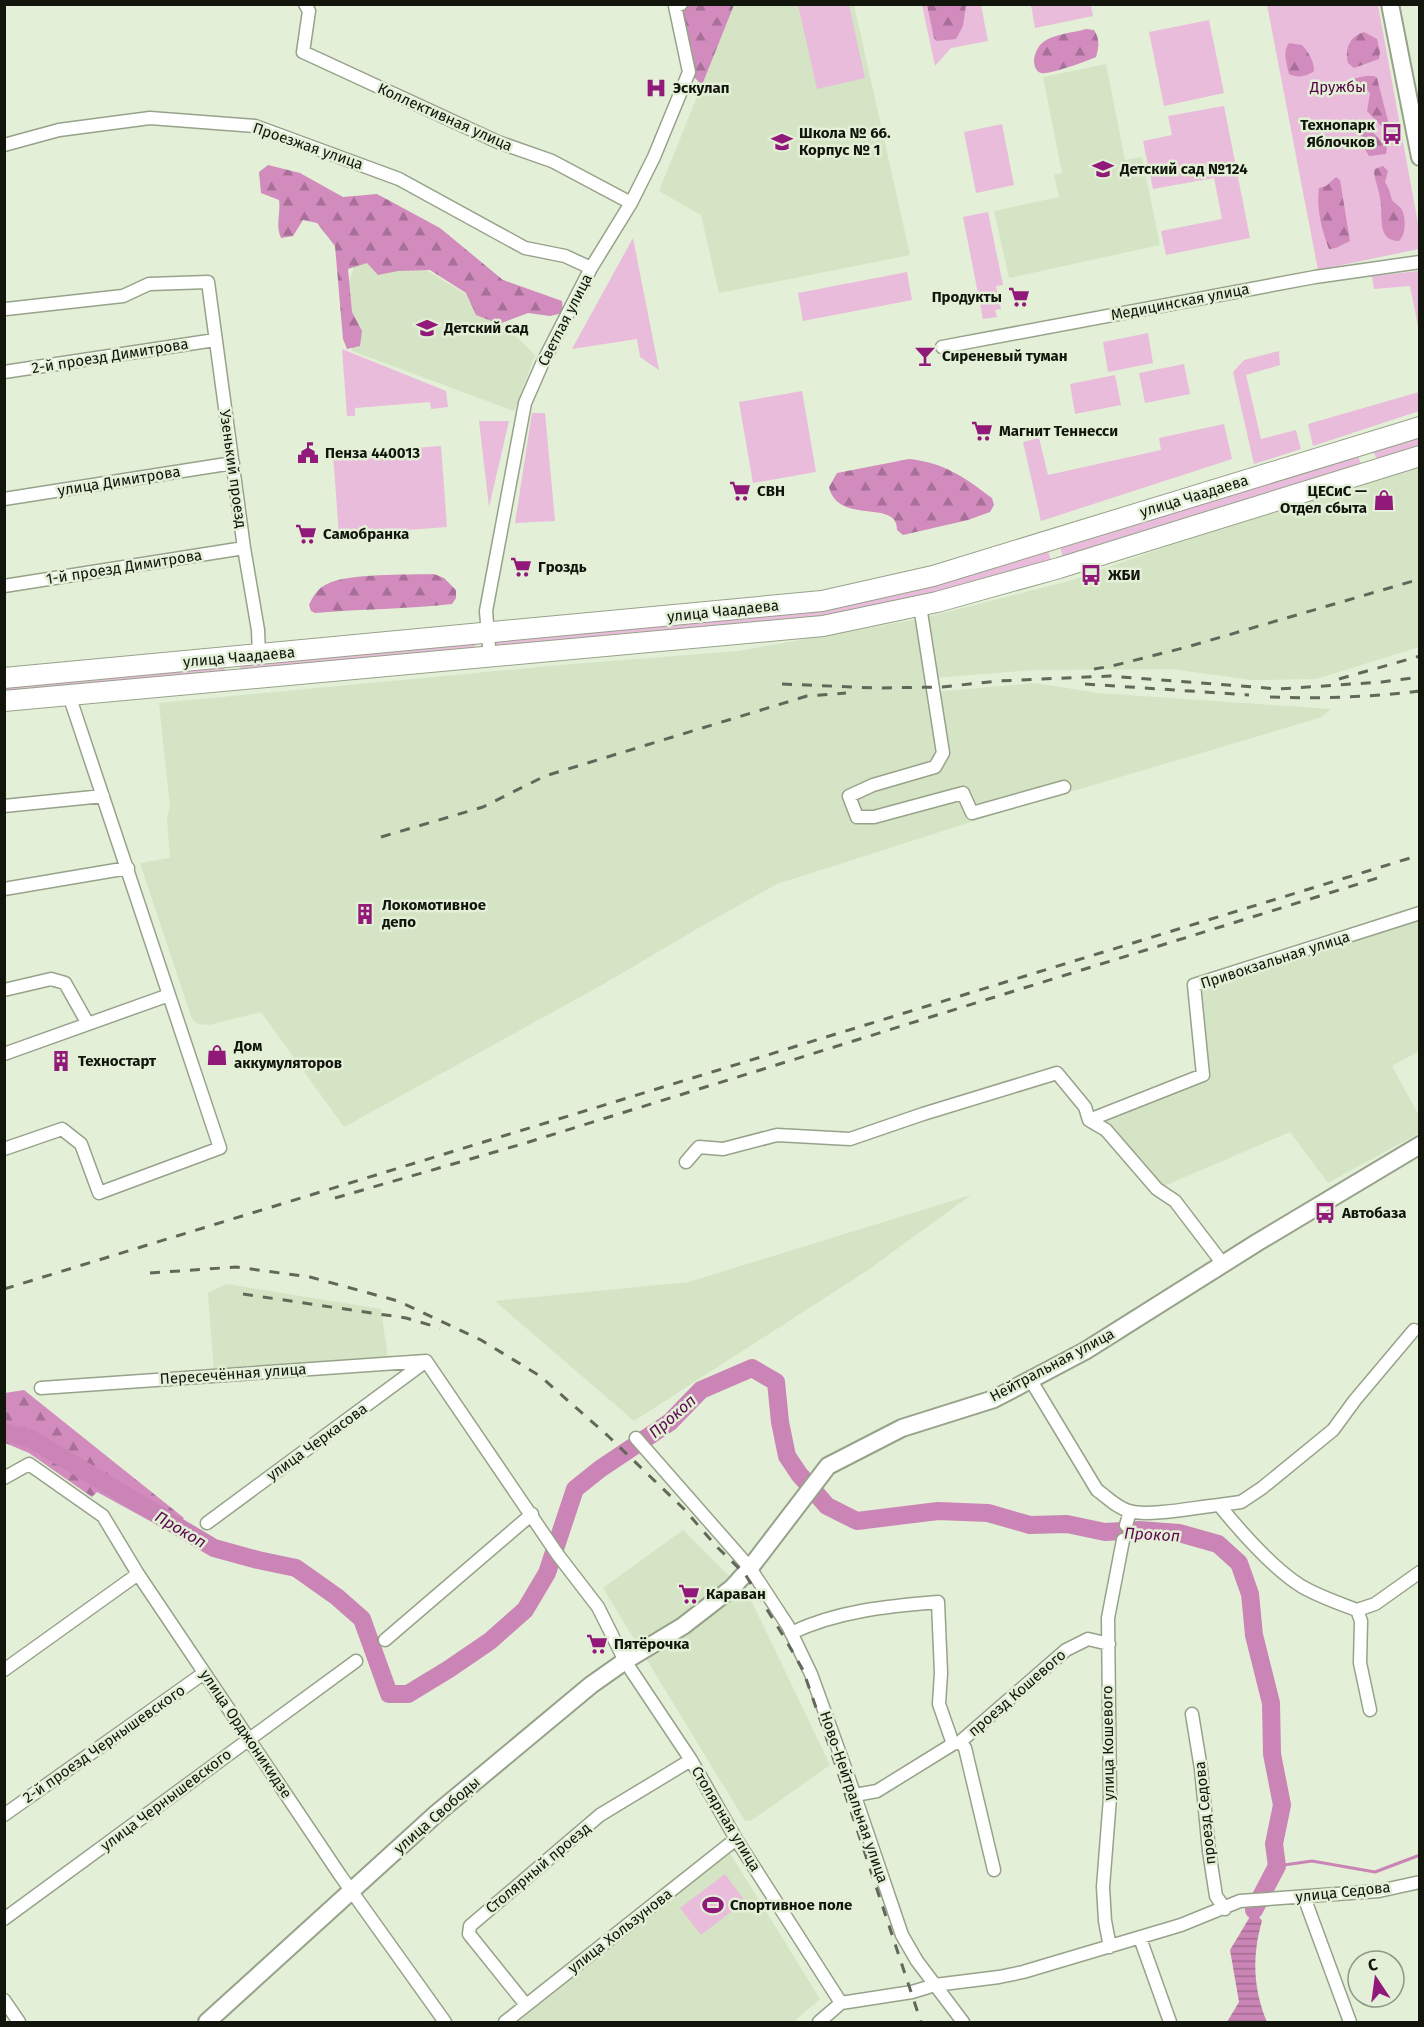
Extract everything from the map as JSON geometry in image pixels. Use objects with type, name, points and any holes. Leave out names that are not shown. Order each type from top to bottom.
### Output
[{"type":"main road","points":[[1390,4],[1419,157]]},
{"type":"main road","name":"улица Чаадаева","points":[[4,678],[822,601],[933,576],[1419,427]]},
{"type":"main road","name":"улица Чаадаева","points":[[4,701],[823,626],[920,606],[1059,568],[1419,456]]},
{"type":"main road","name":"Нейтральная улица","points":[[683,1626],[732,1588],[828,1466],[902,1428],[994,1398],[1085,1351],[1419,1145]]},
{"type":"main road","name":"улица Свободы","points":[[207,2022],[436,1814],[591,1685],[625,1661],[683,1626]]},
{"type":"street","name":"Коллективная улица","points":[[305,4],[309,11],[303,52],[498,142],[552,161],[631,203]]},
{"type":"street","name":"Светлая улица","points":[[490,658],[486,611],[525,403],[542,364],[591,268],[631,203],[654,157],[689,72],[675,6],[681,4]]},
{"type":"street","name":"Проезжая улица","points":[[4,145],[59,130],[150,118],[255,126],[399,179],[525,248],[565,256],[591,268]]},
{"type":"street","name":"Медицинская улица","points":[[942,347],[1315,277],[1419,262]]},
{"type":"street","name":"Узенький проезд","points":[[6,309],[123,296],[150,284],[208,282],[244,548],[258,630],[259,655]]},
{"type":"street","name":"2-й проезд Димитрова","points":[[4,372],[215,340]]},
{"type":"street","name":"улица Димитрова","points":[[4,499],[233,463]]},
{"type":"street","name":"1-й проезд Димитрова","points":[[4,586],[244,548]]},
{"type":"street","points":[[920,606],[943,753],[935,767],[873,785],[849,796],[857,817],[874,817],[963,792],[972,813],[1064,787]]},
{"type":"street","points":[[4,1149],[62,1129],[81,1144],[99,1193],[220,1148],[69,695]]},
{"type":"street","points":[[4,806],[103,796]]},
{"type":"street","points":[[4,889],[128,868]]},
{"type":"street","name":"Привокзальная улица","points":[[1089,1120],[1203,1075],[1194,985],[1419,913]]},
{"type":"street","points":[[4,990],[51,979],[65,982],[88,1024]]},
{"type":"street","points":[[4,1054],[170,995]]},
{"type":"street","points":[[686,1162],[699,1147],[723,1149],[777,1135],[850,1139],[1057,1072],[1085,1107],[1089,1120],[1106,1130],[1156,1189],[1175,1201],[1223,1264]]},
{"type":"street","points":[[1030,1379],[1097,1490],[1130,1512],[1219,1505],[1241,1502],[1262,1488],[1333,1430],[1414,1330]]},
{"type":"street","points":[[385,1640],[532,1514],[426,1361]]},
{"type":"street","name":"Пересечённая улица","points":[[41,1388],[426,1361]]},
{"type":"street","name":"улица Черкасова","points":[[207,1523],[426,1361]]},
{"type":"street","name":"Ново-Нейтральная улица","points":[[636,1438],[750,1568],[791,1633],[811,1674],[902,1935],[917,1961],[963,2022]]},
{"type":"street","name":"улица Орджоникидзе","points":[[4,1478],[29,1464],[103,1516],[138,1574],[204,1673],[352,1891],[445,2022]]},
{"type":"street","points":[[1219,1505],[1238,1528],[1284,1573],[1310,1590],[1357,1610],[1375,1604],[1419,1572]]},
{"type":"street","points":[[1126,1525],[1130,1512]]},
{"type":"street","name":"Столярная улица","points":[[532,1514],[558,1555],[598,1607],[625,1661],[691,1760],[736,1839],[841,2003]]},
{"type":"street","name":"улица Кошевого","points":[[1110,1947],[1105,1921],[1103,1887],[1110,1798],[1108,1618],[1122,1540]]},
{"type":"street","points":[[4,1670],[138,1574]]},
{"type":"street","points":[[791,1633],[823,1619],[891,1606],[938,1602],[939,1704],[956,1743]]},
{"type":"street","points":[[1357,1610],[1361,1621],[1360,1663],[1370,1710]]},
{"type":"street","name":"проезд Кошевого","points":[[855,1795],[877,1791],[956,1743],[1066,1650],[1088,1639],[1109,1644]]},
{"type":"street","name":"улица Чернышевского","points":[[4,1919],[356,1661]]},
{"type":"street","name":"2-й проезд Чернышевского","points":[[4,1815],[204,1673]]},
{"type":"street","name":"проезд Седова","points":[[1192,1714],[1201,1768],[1216,1896],[1225,1909]]},
{"type":"street","name":"проезд Кошевого","points":[[956,1743],[965,1748],[994,1870]]},
{"type":"street","name":"Столярный проезд","points":[[526,2005],[470,1934],[470,1926],[600,1815],[691,1760]]},
{"type":"street","name":"улица Хользунова","points":[[505,2022],[736,1839]]},
{"type":"street","name":"улица Седова","points":[[1225,1909],[1240,1901],[1379,1891],[1419,1882]]},
{"type":"street","points":[[1304,1897],[1350,2022]]},
{"type":"street","points":[[819,2022],[841,2003],[912,1992],[935,1985],[999,1977],[1140,1938],[1225,1909]]},
{"type":"street","points":[[1140,1938],[1170,2022]]},
{"type":"street","points":[[4,2000],[19,2022]]},
{"type":"shaded area","name":"Школа № 66. Корпус № 1","points":[[734,5],[854,5],[910,255],[719,293],[701,215],[659,191]]},
{"type":"shaded area","name":"Детский сад №124","points":[[1106,64],[1125,160],[1142,157],[1160,245],[1009,278],[994,211],[1059,197],[1054,175],[1062,173],[1043,77]]},
{"type":"shaded area","name":"Детский сад","points":[[359,252],[423,268],[482,304],[535,355],[514,411],[352,351],[343,300]]},
{"type":"shaded area","points":[[1419,463],[1419,647],[1316,679],[1252,680],[1171,669],[1032,670],[934,678],[934,692],[1035,683],[1098,693],[1331,709],[1322,717],[996,814],[777,884],[602,985],[344,1127],[261,1012],[209,1025],[198,1024],[192,1019],[140,863],[170,858],[167,817],[170,807],[159,703],[561,665],[738,651],[924,618],[1069,581],[1210,531]]},
{"type":"shaded area","points":[[1419,918],[1419,1051],[1392,1066],[1419,1116],[1419,1133],[1328,1183],[1290,1132],[1157,1189],[1089,1120],[1203,1075],[1194,985]]},
{"type":"shaded area","points":[[971,1195],[868,1270],[634,1421],[495,1301],[689,1282]]},
{"type":"shaded area","points":[[226,1284],[381,1309],[388,1358],[214,1373],[208,1293]]},
{"type":"shaded area","points":[[683,1530],[749,1596],[830,1765],[752,1820],[745,1821],[603,1588]]},
{"type":"shaded area","points":[[728,1850],[820,1999],[793,2022],[517,2022]]},
{"type":"shaded area","points":[[1254,1910],[1262,1921],[1255,1959],[1259,1997],[1267,2022],[1227,2022],[1239,2002],[1230,1950]]},
{"type":"green space","points":[[681,4],[734,5],[702,85],[689,72]]},
{"type":"green space","points":[[798,5],[849,5],[865,78],[817,89]]},
{"type":"green space","points":[[922,5],[981,5],[988,41],[951,48],[935,66]]},
{"type":"green space","points":[[927,5],[966,5],[963,26],[956,39],[937,41],[934,38]]},
{"type":"green space","points":[[1031,5],[1091,5],[1093,16],[1035,28]]},
{"type":"green space","name":"Дружбы","points":[[1267,5],[1378,5],[1419,229],[1419,249],[1318,270]]},
{"type":"green space","points":[[1209,20],[1224,93],[1164,106],[1149,32]]},
{"type":"green space","points":[[1086,29],[1094,30],[1097,37],[1096,57],[1052,72],[1038,71],[1034,59],[1041,44],[1056,36]]},
{"type":"green space","points":[[1364,32],[1377,39],[1379,59],[1354,68],[1348,63],[1349,44]]},
{"type":"green space","points":[[1289,43],[1302,45],[1311,57],[1314,71],[1302,76],[1289,74],[1285,54]]},
{"type":"green space","points":[[1366,76],[1377,78],[1388,121],[1385,126],[1382,127],[1367,111],[1370,93],[1367,90],[1357,90],[1352,79]]},
{"type":"green space","points":[[1224,106],[1250,238],[1166,255],[1161,231],[1222,219],[1214,178],[1153,189],[1143,141],[1172,135],[1168,116]]},
{"type":"green space","points":[[1365,123],[1387,148],[1386,154],[1369,156],[1361,142],[1361,127]]},
{"type":"green space","points":[[1002,124],[1014,185],[976,193],[964,132]]},
{"type":"green space","points":[[268,165],[300,173],[343,197],[377,194],[440,228],[503,280],[562,301],[563,313],[550,316],[528,313],[499,324],[476,315],[466,293],[430,270],[398,271],[378,275],[367,263],[348,269],[352,312],[362,331],[360,346],[347,349],[343,339],[335,246],[317,223],[303,220],[293,236],[281,238],[278,228],[279,200],[261,193],[259,172]]},
{"type":"green space","points":[[1383,166],[1388,171],[1385,182],[1392,200],[1401,209],[1404,217],[1404,231],[1399,241],[1388,238],[1383,229],[1374,173],[1375,169]]},
{"type":"green space","points":[[1336,177],[1340,180],[1350,241],[1329,249],[1320,219],[1319,188],[1326,186]]},
{"type":"green space","points":[[988,212],[1003,285],[996,286],[1001,309],[995,310],[997,317],[983,319],[963,217]]},
{"type":"green space","points":[[633,238],[659,370],[640,357],[637,339],[572,349]]},
{"type":"green space","points":[[1418,271],[1420,277],[1419,331],[1410,286],[1374,289],[1372,276]]},
{"type":"green space","points":[[907,272],[912,300],[803,321],[798,293]]},
{"type":"green space","points":[[1148,333],[1153,363],[1108,372],[1103,342]]},
{"type":"green space","points":[[342,349],[446,391],[448,407],[431,409],[430,402],[355,408],[355,416],[347,416]]},
{"type":"green space","points":[[1279,351],[1280,365],[1246,375],[1261,439],[1296,430],[1301,449],[1254,464],[1233,372],[1244,360]]},
{"type":"green space","points":[[1184,364],[1190,394],[1145,403],[1139,373]]},
{"type":"green space","points":[[1115,375],[1121,405],[1075,414],[1070,384]]},
{"type":"green space","points":[[802,391],[816,472],[753,483],[739,402]]},
{"type":"green space","points":[[1419,392],[1419,411],[1313,446],[1308,424]]},
{"type":"green space","points":[[532,413],[545,413],[555,521],[515,523]]},
{"type":"green space","points":[[479,421],[509,421],[489,507]]},
{"type":"green space","points":[[1224,424],[1232,459],[1041,521],[1023,442],[1039,438],[1048,475],[1161,450],[1159,438]]},
{"type":"green space","points":[[1419,434],[1419,446],[1377,460],[1372,448]]},
{"type":"green space","points":[[441,446],[447,527],[339,535],[333,454]]},
{"type":"green space","points":[[1358,456],[1361,464],[1063,558],[1060,547]]},
{"type":"green space","points":[[909,459],[933,464],[963,477],[992,498],[994,505],[990,512],[968,520],[903,535],[897,530],[895,521],[888,515],[844,506],[835,499],[829,487],[837,473]]},
{"type":"green space","points":[[1048,550],[1051,561],[908,601],[865,609],[780,622],[497,648],[495,644],[498,640],[779,614],[864,602],[907,593]]},
{"type":"green space","points":[[434,574],[444,578],[456,590],[456,598],[452,604],[315,613],[311,611],[309,605],[321,588],[337,580],[363,576]]},
{"type":"green space","points":[[472,642],[476,645],[473,649],[241,672],[240,663]]},
{"type":"green space","points":[[224,665],[225,673],[5,693],[5,684]]},
{"type":"green space","points":[[24,1390],[184,1518],[170,1532],[97,1492],[92,1497],[29,1453],[5,1443],[5,1393]]},
{"type":"green space","name":"Спортивное поле","points":[[725,1874],[745,1901],[701,1935],[680,1908]]},
{"type":"waterway","name":"Прокоп","points":[[4,1432],[31,1439],[214,1548],[296,1568],[337,1597],[362,1619],[389,1694],[408,1694],[449,1669],[490,1641],[525,1610],[547,1573],[575,1489],[600,1469],[670,1422],[701,1390],[752,1368],[776,1382],[780,1422],[787,1456],[799,1474],[827,1506],[857,1521],[938,1511],[988,1513],[1030,1525],[1067,1524],[1105,1532],[1139,1530],[1179,1533],[1218,1544],[1239,1563],[1250,1594],[1254,1635],[1271,1703],[1272,1754],[1282,1805],[1274,1844],[1277,1866],[1254,1910]]},
{"type":"waterway","points":[[1277,1866],[1312,1861],[1375,1872],[1420,1855]]},
{"type":"railway","points":[[1094,669],[1187,647],[1420,579]]},
{"type":"railway","points":[[1339,679],[1420,656]]},
{"type":"railway","points":[[782,684],[876,688],[942,687],[998,681],[1110,676],[1279,689],[1420,677]]},
{"type":"railway","points":[[1085,684],[1249,695]]},
{"type":"railway","points":[[1270,697],[1345,697],[1420,691]]},
{"type":"railway","points":[[381,837],[483,807],[545,776],[807,696],[846,693]]},
{"type":"railway","points":[[4,1289],[1420,855]]},
{"type":"railway","points":[[335,1198],[519,1145],[1384,876]]},
{"type":"railway","points":[[150,1273],[236,1267],[310,1277],[398,1301],[481,1340],[540,1376],[607,1435],[684,1509],[717,1547],[745,1574],[803,1670],[921,2022]]},
{"type":"railway","points":[[243,1294],[406,1318],[440,1328]]},
{"type":"place","name":"Эскулап","points":[[656,88]]},
{"type":"place","name":"Технопарк Яблочков","points":[[1392,134]]},
{"type":"place","name":"Школа № 66. Корпус № 1","points":[[782,142]]},
{"type":"place","name":"Детский сад №124","points":[[1103,169]]},
{"type":"place","name":"Продукты","points":[[1019,297]]},
{"type":"place","name":"Детский сад","points":[[427,328]]},
{"type":"place","name":"Сиреневый туман","points":[[925,356]]},
{"type":"place","name":"Магнит Теннесси","points":[[982,431]]},
{"type":"place","name":"Пенза 440013","points":[[308,453]]},
{"type":"place","name":"СВН","points":[[740,491]]},
{"type":"place","name":"ЦЕСиС — Отдел сбыта","points":[[1384,500]]},
{"type":"place","name":"Самобранка","points":[[306,534]]},
{"type":"place","name":"Гроздь","points":[[521,567]]},
{"type":"place","name":"ЖБИ","points":[[1091,575]]},
{"type":"place","name":"Локомотивное депо","points":[[365,914]]},
{"type":"place","name":"Дом аккумуляторов","points":[[217,1055]]},
{"type":"place","name":"Техностарт","points":[[61,1061]]},
{"type":"place","name":"Автобаза","points":[[1325,1213]]},
{"type":"place","name":"Караван","points":[[689,1594]]},
{"type":"place","name":"Пятёрочка","points":[[597,1644]]},
{"type":"place","name":"Спортивное поле","points":[[713,1905]]}]
